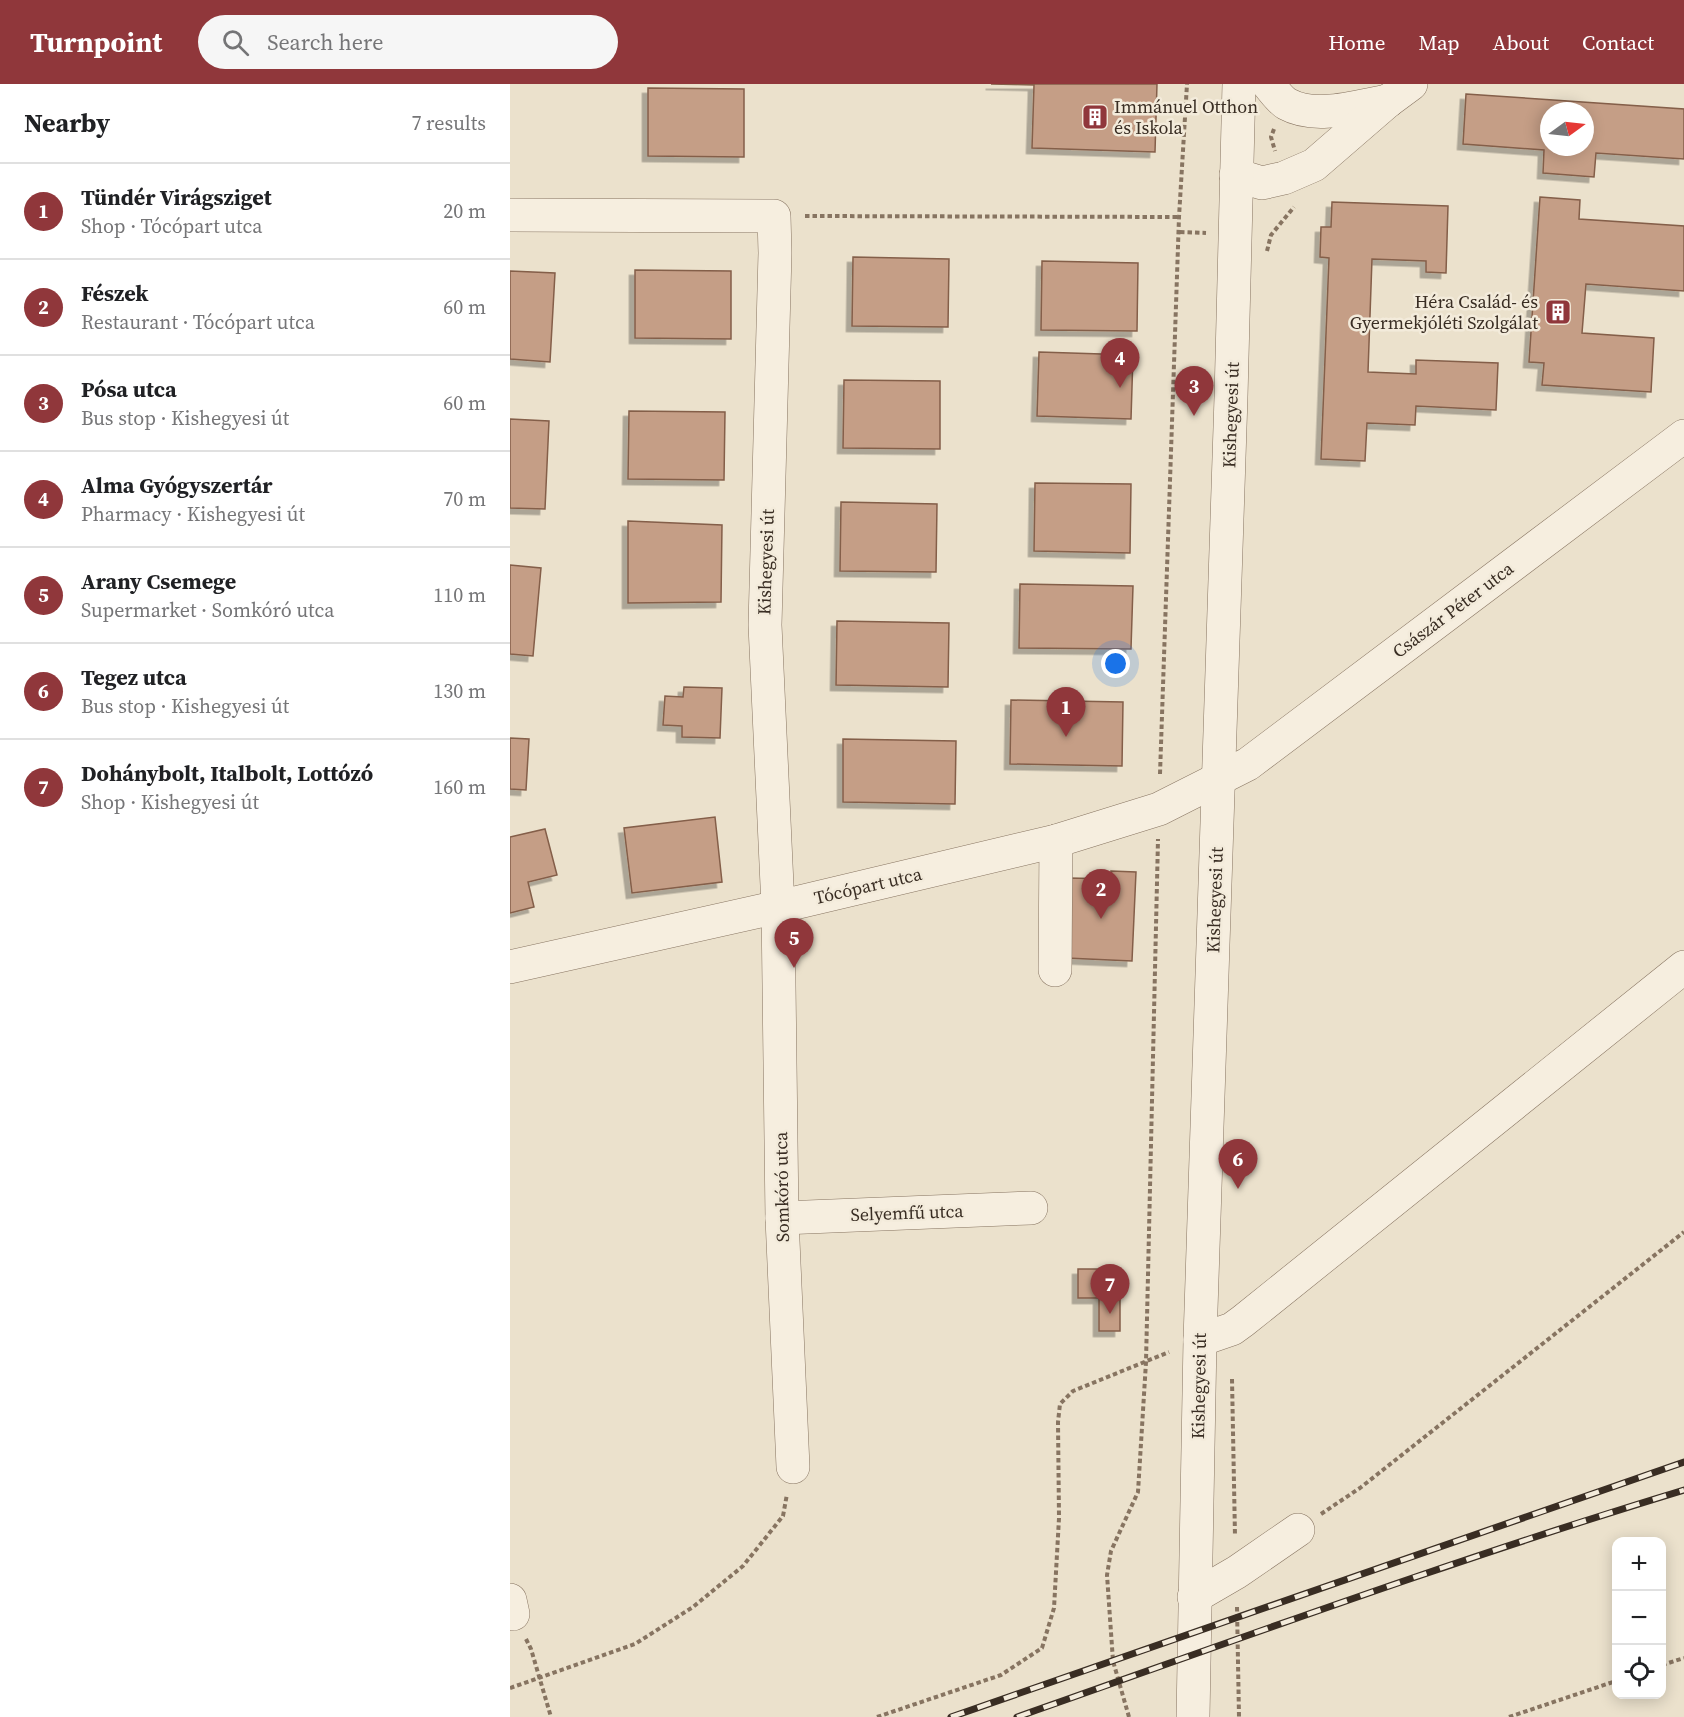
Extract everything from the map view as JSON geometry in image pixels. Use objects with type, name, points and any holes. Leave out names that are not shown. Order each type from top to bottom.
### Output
[{"type":"street","name":"Kishegyesi út","points":[[1193,1717],[1200,1340],[1232,386],[1239,84]]},
{"type":"street","points":[[1268,84],[1284,103],[1297,109],[1322,111],[1400,92]]},
{"type":"street","points":[[1236,175],[1262,183],[1284,178],[1314,165],[1400,92]]},
{"type":"street","points":[[510,215],[774,216]]},
{"type":"street","name":"Kishegyesi út","points":[[774,216],[775,253],[765,625],[778,907]]},
{"type":"street","name":"Császár Péter utca","points":[[1218,779],[1257,757],[1684,436]]},
{"type":"street","name":"Tócópart utca","points":[[510,967],[1056,841],[1159,809],[1218,779]]},
{"type":"street","points":[[1055,970],[1056,841]]},
{"type":"street","name":"Somkóró utca","points":[[778,907],[782,1218],[792,1467]]},
{"type":"street","points":[[1200,1340],[1232,1329],[1243,1321],[1684,967]]},
{"type":"street","name":"Selyemfű utca","points":[[782,1218],[1031,1208]]},
{"type":"street","points":[[1194,1597],[1237,1572],[1299,1530]]},
{"type":"path","points":[[774,216],[1179,217],[1187,84]]},
{"type":"path","points":[[1271,235],[1295,206]]},
{"type":"path","points":[[1299,1530],[1360,1488],[1684,1232]]},
{"type":"path","points":[[877,1717],[1001,1675],[1042,1648],[1054,1608],[1059,1518],[1058,1422],[1060,1404],[1073,1391],[1200,1340]]},
{"type":"path","points":[[1129,1717],[1113,1661],[1107,1575],[1111,1551],[1138,1492],[1146,1362]]},
{"type":"path","points":[[510,1688],[635,1644],[693,1607],[743,1566],[783,1515],[792,1467]]},
{"type":"path","points":[[1237,1572],[1239,1717]]},
{"type":"path","points":[[512,1607],[531,1649],[551,1717]]},
{"type":"path","points":[[1666,1664],[1684,1658]]},
{"type":"path","points":[[1509,1717],[1612,1683]]},
{"type":"building","name":"Immánuel Otthon és Iskola","points":[[991,84],[1157,84],[1155,152],[1032,148],[1034,85]]},
{"type":"building","points":[[648,88],[744,89],[744,157],[648,156]]},
{"type":"building","points":[[1466,94],[1582,102],[1540,102],[1540,150],[1463,144]]},
{"type":"building","points":[[1594,103],[1684,109],[1684,159],[1596,153],[1594,177],[1543,173],[1544,156],[1594,156]]},
{"type":"building","name":"Héra Család- és Gyermekjóléti Szolgálat","points":[[1540,197],[1580,200],[1579,219],[1684,226],[1684,291],[1586,284],[1582,333],[1654,338],[1651,392],[1542,385],[1544,363],[1529,362]]},
{"type":"building","points":[[1332,202],[1448,206],[1446,273],[1426,272],[1426,261],[1372,259],[1368,372],[1416,374],[1416,360],[1498,363],[1496,410],[1416,406],[1415,425],[1367,423],[1365,461],[1321,459],[1329,258],[1320,257],[1321,227],[1331,227]]},
{"type":"building","points":[[853,257],[949,259],[948,327],[852,326]]},
{"type":"building","points":[[1042,261],[1138,263],[1137,331],[1041,330]]},
{"type":"building","points":[[635,270],[731,271],[731,339],[635,338]]},
{"type":"building","points":[[510,271],[555,273],[550,362],[510,359]]},
{"type":"building","points":[[1039,352],[1133,355],[1131,419],[1037,416]]},
{"type":"building","points":[[844,380],[940,381],[940,449],[843,448]]},
{"type":"building","points":[[629,411],[725,412],[724,480],[628,479]]},
{"type":"building","points":[[510,419],[549,421],[545,509],[510,508]]},
{"type":"building","points":[[1035,483],[1131,484],[1130,553],[1034,551]]},
{"type":"building","points":[[841,502],[937,504],[936,572],[840,571]]},
{"type":"building","points":[[628,521],[722,525],[721,602],[628,603]]},
{"type":"building","points":[[510,565],[541,568],[533,656],[510,654]]},
{"type":"building","points":[[1020,584],[1133,586],[1131,649],[1019,648]]},
{"type":"building","points":[[837,621],[949,623],[948,687],[836,685]]},
{"type":"building","points":[[684,687],[722,688],[720,738],[682,737],[682,726],[663,725],[665,696],[683,697]]},
{"type":"building","points":[[1011,700],[1123,702],[1122,766],[1010,764]]},
{"type":"building","points":[[510,738],[529,739],[526,790],[510,789]]},
{"type":"building","points":[[843,739],[956,741],[955,804],[843,802]]},
{"type":"building","points":[[715,817],[722,882],[632,893],[624,828]]},
{"type":"building","points":[[545,829],[557,875],[528,882],[534,907],[510,913],[510,837]]},
{"type":"building","points":[[1111,871],[1136,872],[1132,961],[1066,958],[1070,878],[1111,879]]},
{"type":"building","points":[[1078,1269],[1120,1269],[1120,1331],[1099,1331],[1099,1298],[1078,1298]]},
{"type":"railway","points":[[951,1717],[1684,1462]]},
{"type":"railway","points":[[1017,1717],[1433,1571],[1684,1490]]},
{"type":"place","name":"Immánuel Otthon és Iskola","points":[[1095,117]]},
{"type":"place","name":"Héra Család- és Gyermekjóléti Szolgálat","points":[[1558,312]]},
{"type":"place","name":"Alma Gyógyszertár","points":[[1120,388]]},
{"type":"place","name":"Pósa utca","points":[[1194,416]]},
{"type":"place","name":"Tündér Virágsziget","points":[[1066,737]]},
{"type":"place","name":"Fészek","points":[[1101,919]]},
{"type":"place","name":"Arany Csemege","points":[[794,968]]},
{"type":"place","name":"Tegez utca","points":[[1238,1189]]},
{"type":"place","name":"Dohánybolt, Italbolt, Lottózó","points":[[1110,1314]]}]
